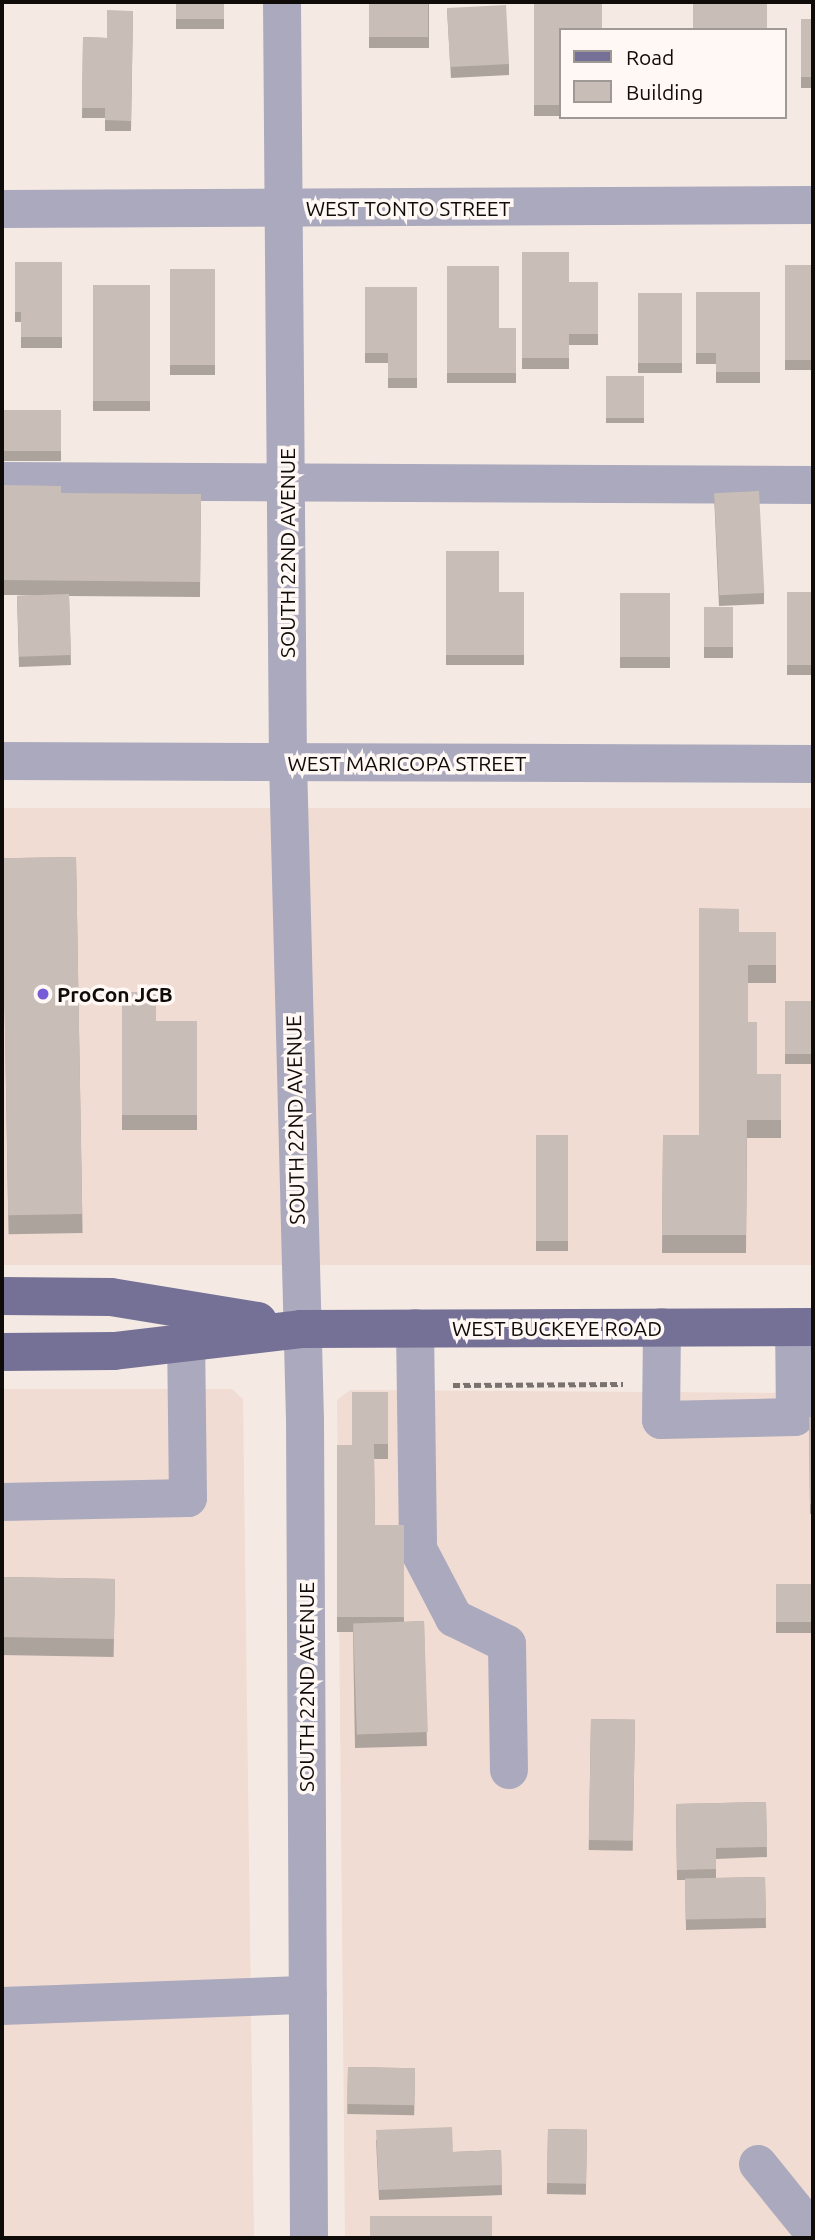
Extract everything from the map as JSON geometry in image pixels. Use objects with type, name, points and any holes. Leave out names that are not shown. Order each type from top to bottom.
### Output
[{"type":"main road","name":"WEST BUCKEYE ROAD","points":[[2,1296],[111,1297],[301,1329]]},
{"type":"main road","name":"WEST BUCKEYE ROAD","points":[[2,1352],[114,1351],[301,1329],[803,1327]]},
{"type":"street","name":"SOUTH 22ND AVENUE","points":[[282,2],[288,762],[301,1329],[309,2238]]},
{"type":"street","name":"WEST TONTO STREET","points":[[2,209],[813,205]]},
{"type":"street","points":[[2,481],[286,479],[813,485]]},
{"type":"street","name":"WEST MARICOPA STREET","points":[[2,761],[813,764]]},
{"type":"street","points":[[662,1327],[661,1420],[795,1416],[803,1327]]},
{"type":"street","points":[[415,1328],[418,1549],[454,1618],[507,1644],[509,1770]]},
{"type":"street","points":[[2,1502],[188,1498],[186,1342]]},
{"type":"street","points":[[2,2006],[308,1995]]},
{"type":"street","points":[[758,2164],[813,2232]]},
{"type":"shaded area","points":[[2,808],[813,808],[813,1265],[2,1265]]},
{"type":"shaded area","points":[[2,1389],[232,1389],[243,1399],[254,2238],[2,2238]]},
{"type":"shaded area","points":[[350,1390],[813,1393],[813,2238],[345,2238],[337,1400]]},
{"type":"building","points":[[176,2],[224,2],[224,19],[176,19]]},
{"type":"building","points":[[369,2],[428,2],[428,37],[369,37]]},
{"type":"building","points":[[534,2],[602,2],[602,28],[560,28],[560,105],[534,105]]},
{"type":"building","points":[[693,2],[767,2],[767,28],[693,28]]},
{"type":"building","points":[[506,5],[509,64],[450,67],[447,8]]},
{"type":"building","points":[[107,10],[133,11],[131,121],[105,120],[105,108],[82,108],[83,37],[107,38]]},
{"type":"building","points":[[801,19],[813,19],[813,77],[801,77]]},
{"type":"building","points":[[522,252],[569,252],[569,282],[598,282],[598,334],[569,334],[569,358],[522,358]]},
{"type":"building","points":[[15,262],[62,262],[62,337],[21,337],[21,312],[15,312]]},
{"type":"building","points":[[785,265],[813,265],[812,360],[785,360]]},
{"type":"building","points":[[447,266],[499,266],[499,328],[516,328],[516,373],[447,373]]},
{"type":"building","points":[[170,269],[215,269],[215,365],[170,365]]},
{"type":"building","points":[[93,285],[150,285],[150,401],[93,401]]},
{"type":"building","points":[[365,287],[417,287],[417,378],[388,378],[388,353],[365,353]]},
{"type":"building","points":[[696,292],[760,292],[760,372],[716,372],[716,353],[696,353]]},
{"type":"building","points":[[638,293],[682,293],[682,363],[638,363]]},
{"type":"building","points":[[606,376],[644,376],[644,418],[606,418]]},
{"type":"building","points":[[2,410],[61,410],[61,451],[2,451]]},
{"type":"building","points":[[4,485],[61,486],[61,493],[201,494],[200,582],[2,580]]},
{"type":"building","points":[[759,491],[764,593],[719,595],[714,493]]},
{"type":"building","points":[[446,551],[499,551],[499,592],[524,592],[524,655],[446,655]]},
{"type":"building","points":[[787,592],[813,592],[813,665],[787,665]]},
{"type":"building","points":[[620,593],[670,593],[670,657],[620,657]]},
{"type":"building","points":[[69,594],[71,655],[19,657],[17,596]]},
{"type":"building","points":[[704,607],[733,607],[733,647],[704,647]]},
{"type":"building","points":[[76,857],[82,1214],[8,1215],[2,858]]},
{"type":"building","points":[[699,908],[739,909],[739,932],[776,932],[776,965],[748,965],[748,1022],[757,1022],[757,1074],[781,1074],[781,1120],[747,1120],[746,1235],[662,1235],[663,1135],[699,1135]]},
{"type":"building","points":[[122,992],[156,992],[156,1021],[197,1021],[197,1115],[122,1115]]},
{"type":"building","points":[[785,1001],[813,1001],[813,1054],[785,1054]]},
{"type":"building","points":[[536,1135],[568,1135],[568,1241],[536,1241]]},
{"type":"building","points":[[352,1392],[388,1392],[388,1444],[374,1444],[375,1525],[404,1525],[404,1617],[337,1617],[337,1445],[352,1445]]},
{"type":"building","points":[[809,1417],[813,1417],[813,1504],[810,1504]]},
{"type":"building","points":[[2,1577],[115,1579],[114,1639],[2,1637]]},
{"type":"building","points":[[776,1584],[813,1584],[813,1622],[776,1622]]},
{"type":"building","points":[[424,1621],[428,1732],[357,1734],[353,1623]]},
{"type":"building","points":[[591,1719],[635,1720],[633,1841],[589,1840]]},
{"type":"building","points":[[766,1802],[767,1847],[716,1848],[716,1869],[677,1870],[676,1804]]},
{"type":"building","points":[[765,1877],[766,1918],[686,1919],[685,1878]]},
{"type":"building","points":[[348,2067],[415,2068],[414,2105],[347,2104]]},
{"type":"building","points":[[452,2127],[453,2152],[501,2150],[502,2185],[379,2190],[376,2130]]},
{"type":"building","points":[[548,2129],[587,2130],[586,2184],[547,2183]]},
{"type":"building","points":[[370,2216],[492,2216],[492,2238],[370,2238]]},
{"type":"place","name":"ProCon JCB","points":[[43,994]]}]
